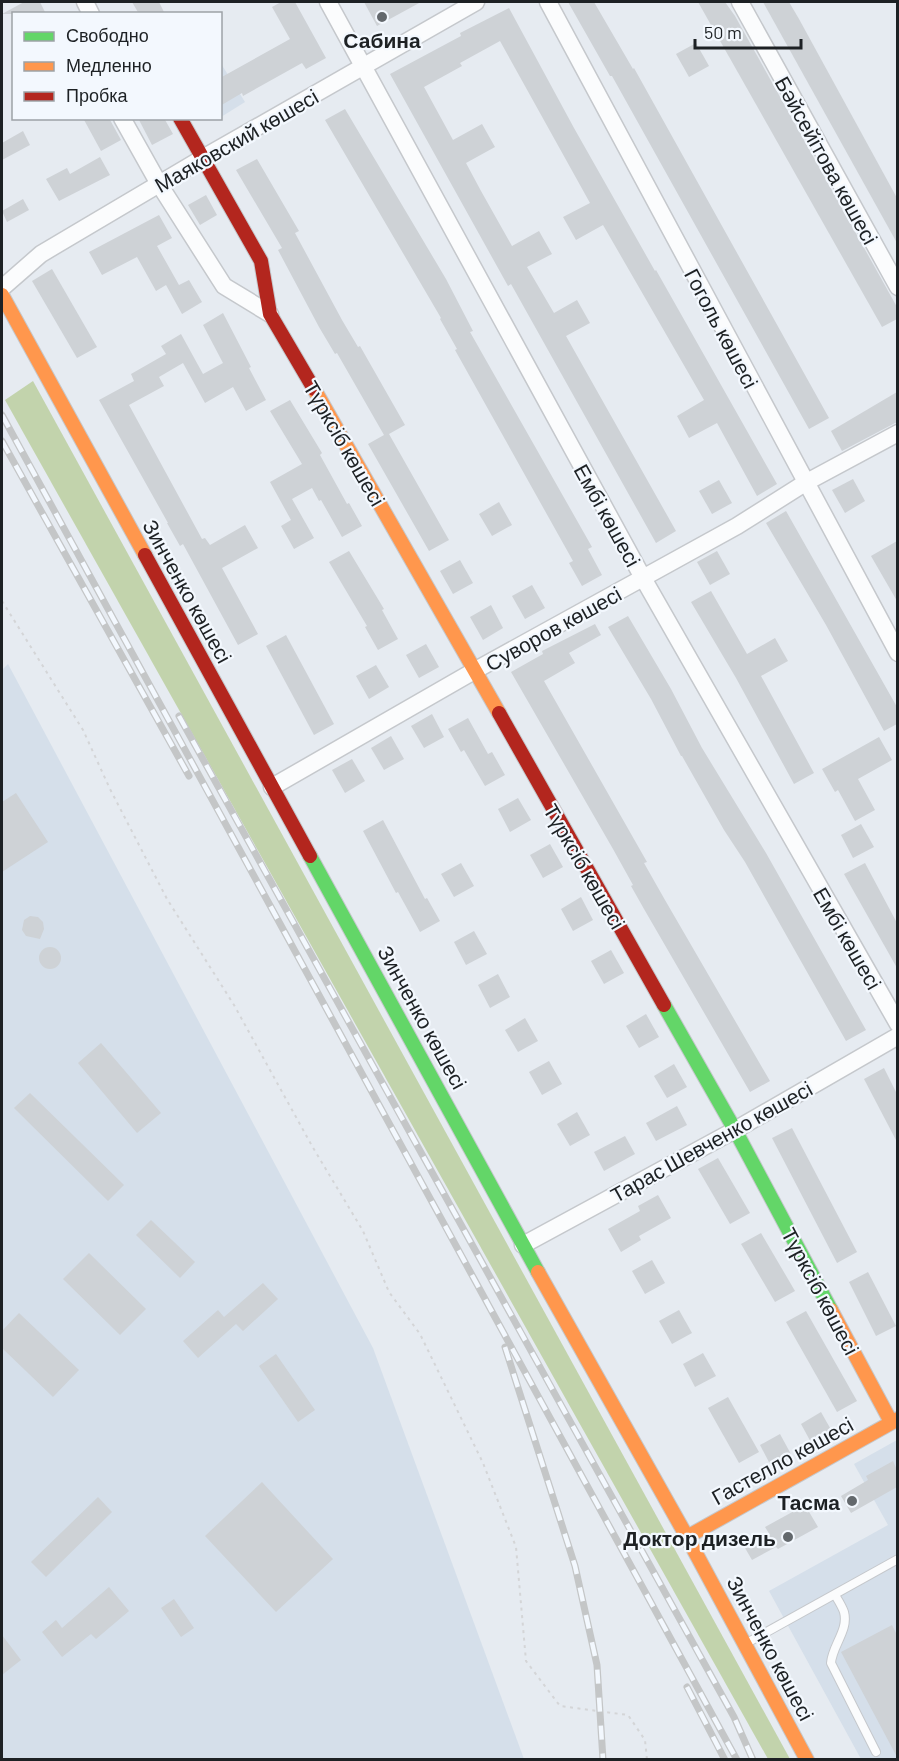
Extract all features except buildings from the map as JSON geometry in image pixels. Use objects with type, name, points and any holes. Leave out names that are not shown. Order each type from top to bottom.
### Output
[{"type":"street","name":"Ембі көшесі","points":[[328,2],[643,578],[897,1024]]},
{"type":"street","name":"Маяковский көшесі","points":[[2,288],[41,254],[203,158],[476,2]]},
{"type":"street","name":"Гоголь көшесі","points":[[548,2],[897,653]]},
{"type":"street","name":"Бәйсейітова көшесі","points":[[740,2],[897,287]]},
{"type":"street","name":"Түрксіб көшесі","points":[[123,120],[159,184],[224,286],[270,314]]},
{"type":"street","name":"Түрксіб көшесі","points":[[181,120],[261,261],[270,314],[339,431],[735,1130],[894,1421]]},
{"type":"street","name":"Зинченко көшесі","points":[[2,295],[687,1537],[807,1760]]},
{"type":"street","name":"Суворов көшесі","points":[[272,787],[474,671],[737,526],[805,483],[897,433]]},
{"type":"street","name":"Тарас Шевченко көшесі","points":[[524,1245],[735,1130],[897,1036]]},
{"type":"street","name":"Гастелло көшесі","points":[[687,1537],[894,1421]]},
{"type":"lane","points":[[745,1644],[897,1559]]},
{"type":"lane","points":[[835,1595],[844,1611],[845,1623],[831,1652],[831,1663],[876,1752]]},
{"type":"path","points":[[2,601],[83,730],[167,899],[234,1005],[312,1146],[363,1231],[389,1292],[420,1334],[483,1462],[516,1547],[526,1661],[560,1706],[628,1715],[645,1740],[647,1760]]},
{"type":"shaded area","points":[[222,65],[245,102],[222,116]]},
{"type":"shaded area","points":[[8,664],[373,1348],[524,1759],[2,1760],[2,670]]},
{"type":"shaded area","points":[[897,1440],[897,1759],[861,1759],[769,1591],[888,1525],[854,1464]]},
{"type":"green space","points":[[33,381],[790,1759],[768,1759],[5,400]]},
{"type":"railway","points":[[2,415],[737,1760]]},
{"type":"railway","points":[[2,441],[189,776]]},
{"type":"railway","points":[[179,716],[734,1717],[753,1760]]},
{"type":"railway","points":[[505,1347],[575,1566],[597,1665],[603,1760]]},
{"type":"railway","points":[[687,1687],[725,1760]]},
{"type":"traffic: fast","points":[[310,856],[538,1272]]},
{"type":"traffic: fast","points":[[664,1005],[735,1130],[831,1310]]},
{"type":"traffic: slow","points":[[2,295],[145,555]]},
{"type":"traffic: slow","points":[[314,389],[499,713]]},
{"type":"traffic: slow","points":[[538,1272],[687,1537],[807,1760]]},
{"type":"traffic: slow","points":[[831,1310],[891,1422]]},
{"type":"traffic: slow","points":[[687,1537],[898,1419]]},
{"type":"traffic: jam","points":[[181,120],[261,261],[270,314],[314,389]]},
{"type":"traffic: jam","points":[[145,555],[310,856]]},
{"type":"traffic: jam","points":[[499,713],[664,1005]]},
{"type":"place","name":"Сабина","points":[[382,17]]},
{"type":"place","name":"Тасма","points":[[852,1501]]},
{"type":"place","name":"Доктор дизель","points":[[788,1537]]}]
